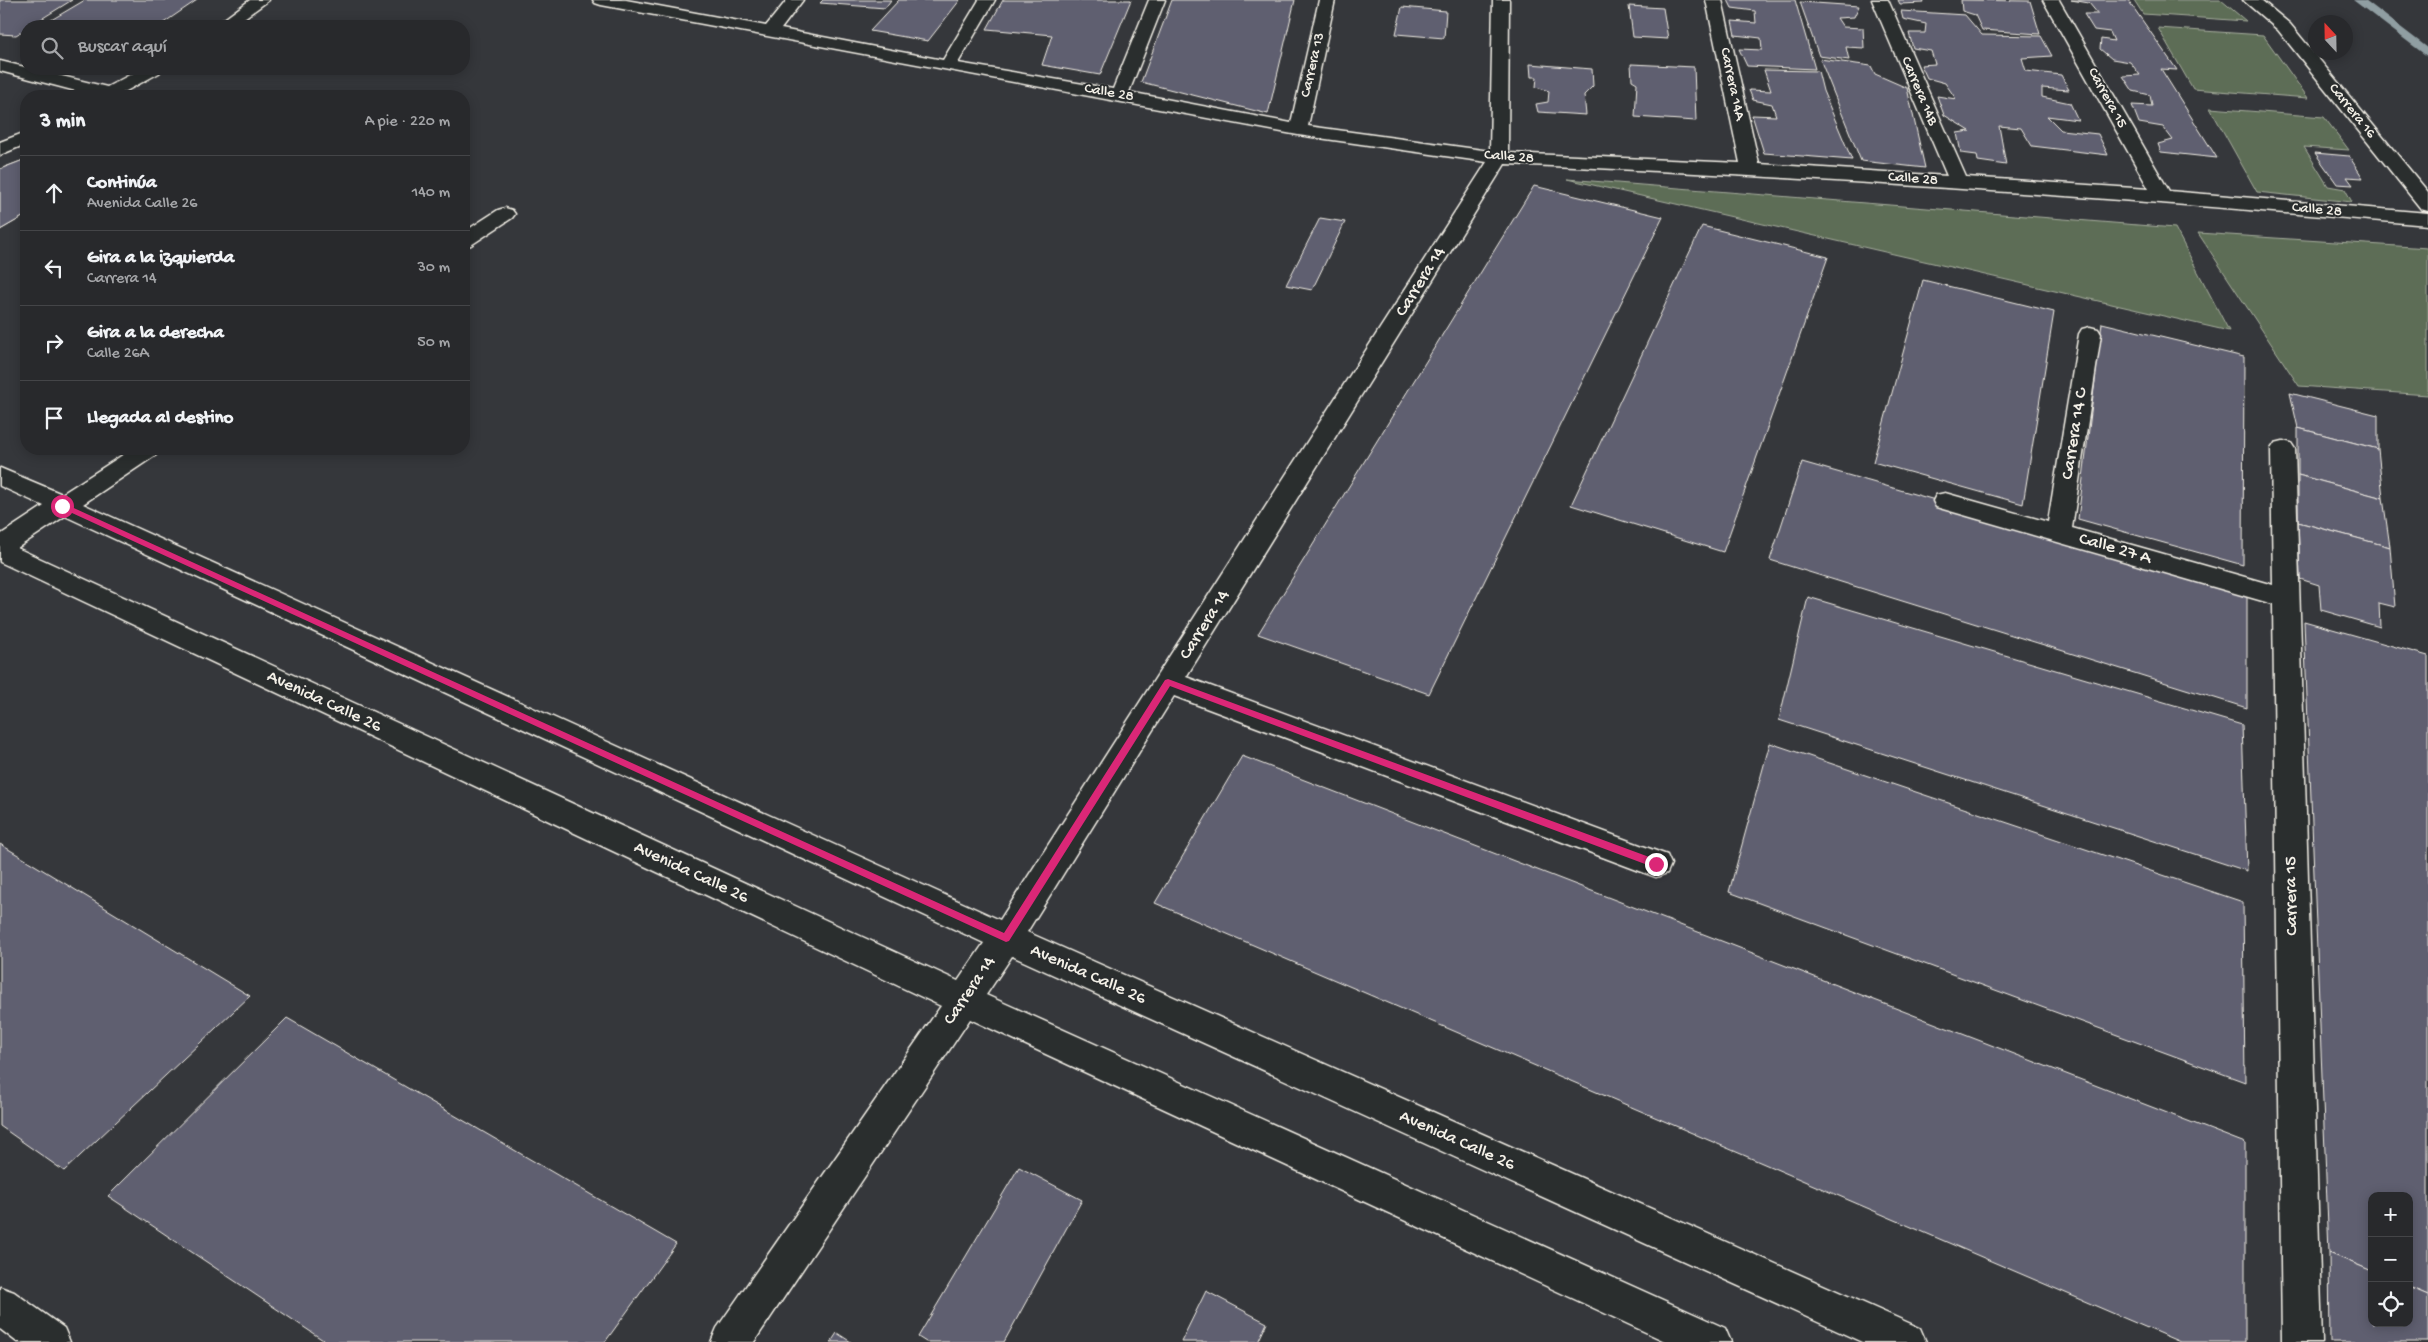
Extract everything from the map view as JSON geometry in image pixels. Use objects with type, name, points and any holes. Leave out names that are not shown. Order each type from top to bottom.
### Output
[{"type":"street","points":[[232,20],[261,0]]},
{"type":"street","name":"Calle 28","points":[[601,0],[948,66],[1119,95],[1298,130],[1499,158],[1751,169],[1959,182],[2162,196],[2428,219]]},
{"type":"street","points":[[771,31],[796,0]]},
{"type":"street","points":[[948,66],[987,0]]},
{"type":"street","points":[[1119,95],[1157,0]]},
{"type":"street","name":"Carrera 13","points":[[1298,130],[1327,0]]},
{"type":"street","points":[[1499,158],[1500,0]]},
{"type":"street","name":"Carrera 14A","points":[[1714,0],[1751,169]]},
{"type":"street","name":"Carrera 14B","points":[[1880,0],[1959,182]]},
{"type":"street","name":"Carrera 15","points":[[2051,0],[2162,196]]},
{"type":"street","name":"Carrera 16","points":[[2251,0],[2284,27],[2428,205]]},
{"type":"street","points":[[0,66],[20,71]]},
{"type":"street","points":[[33,75],[89,90]]},
{"type":"street","points":[[116,90],[142,75]]},
{"type":"street","points":[[0,149],[20,140]]},
{"type":"street","name":"Carrera 14","points":[[731,1342],[1006,938],[1499,158]]},
{"type":"street","points":[[470,237],[505,214]]},
{"type":"street","name":"Carrera 14 C","points":[[2059,533],[2090,334]]},
{"type":"street","name":"Carrera 15","points":[[2283,449],[2302,1342]]},
{"type":"street","points":[[0,547],[139,455]]},
{"type":"street","name":"Avenida Calle 26","points":[[0,476],[1006,938],[1906,1342]]},
{"type":"street","name":"Calle 27 A","points":[[1945,501],[2286,598]]},
{"type":"street","name":"Avenida Calle 26","points":[[0,550],[964,1000],[1711,1342]]},
{"type":"street","points":[[1168,682],[1656,864]]},
{"type":"street","points":[[0,1306],[50,1342]]},
{"type":"green space","points":[[2134,0],[2221,0],[2246,21],[2143,14]]},
{"type":"green space","points":[[2158,28],[2263,35],[2308,98],[2193,89]]},
{"type":"green space","points":[[2210,108],[2324,117],[2349,150],[2304,147],[2328,186],[2345,189],[2352,202],[2257,192]]},
{"type":"green space","points":[[1567,179],[2175,228],[2229,331]]},
{"type":"green space","points":[[2198,233],[2428,248],[2428,395],[2299,386]]},
{"type":"building","points":[[0,0],[72,0],[40,20],[20,20],[20,33],[16,35],[0,34]]},
{"type":"building","points":[[85,0],[197,0],[168,20],[51,20]]},
{"type":"building","points":[[823,0],[891,0],[885,8],[820,3]]},
{"type":"building","points":[[899,0],[960,0],[928,41],[870,31]]},
{"type":"building","points":[[1003,0],[1131,0],[1100,75],[1042,65],[1052,35],[987,29]]},
{"type":"building","points":[[1172,0],[1295,0],[1268,114],[1141,82]]},
{"type":"building","points":[[1728,0],[1795,0],[1815,69],[1747,66],[1739,49],[1762,50],[1761,38],[1735,35],[1732,21],[1756,23],[1755,11],[1732,8]]},
{"type":"building","points":[[1898,0],[1923,0],[1924,3],[1900,4]]},
{"type":"building","points":[[1961,0],[2030,1],[2040,34],[1982,30],[1975,15],[1962,11]]},
{"type":"building","points":[[2071,0],[2128,0],[2177,70],[2161,69],[2217,158],[2161,152],[2158,144],[2173,140],[2163,127],[2139,123],[2132,105],[2152,106],[2150,95],[2133,91],[2123,76],[2140,75],[2130,62],[2112,59],[2100,49],[2101,39],[2114,41],[2110,32],[2094,30],[2084,14],[2098,14],[2089,3]]},
{"type":"building","points":[[1800,2],[1859,6],[1854,17],[1837,18],[1843,27],[1863,28],[1864,48],[1846,47],[1849,60],[1819,56]]},
{"type":"building","points":[[1629,6],[1663,8],[1668,39],[1633,37]]},
{"type":"building","points":[[1402,7],[1446,11],[1444,38],[1396,34]]},
{"type":"building","points":[[1901,11],[1965,15],[1982,35],[2041,36],[2052,56],[2022,58],[2026,71],[2061,75],[2069,90],[2042,88],[2042,97],[2070,103],[2078,120],[2047,116],[2061,130],[2098,134],[2108,155],[2032,146],[2021,128],[1999,126],[2006,165],[1978,161],[1977,155],[1961,153],[1957,133],[1970,131],[1944,115],[1937,96],[1956,99],[1945,83],[1927,78],[1921,65],[1935,64],[1931,51],[1913,48],[1909,33],[1925,33],[1926,24],[1903,19]]},
{"type":"building","points":[[1820,59],[1871,66],[1875,74],[1907,88],[1925,168],[1861,161]]},
{"type":"building","points":[[1530,64],[1592,69],[1593,86],[1584,95],[1586,115],[1538,112],[1536,104],[1548,102],[1549,91],[1536,87],[1537,77],[1531,77]]},
{"type":"building","points":[[1631,64],[1694,67],[1696,121],[1635,117],[1637,83],[1632,80]]},
{"type":"building","points":[[1764,70],[1818,71],[1823,91],[1852,160],[1764,153],[1752,115],[1776,116],[1772,104],[1753,100],[1749,90],[1771,91]]},
{"type":"building","points":[[2315,153],[2349,156],[2363,178],[2347,177],[2353,185],[2337,184]]},
{"type":"building","points":[[20,161],[20,218],[0,230],[0,169]]},
{"type":"building","points":[[20,161],[20,218],[0,230],[0,169]]},
{"type":"building","points":[[1534,186],[1663,217],[1429,694],[1258,634]]},
{"type":"building","points":[[1320,218],[1345,222],[1312,290],[1286,285]]},
{"type":"building","points":[[1702,226],[1828,257],[1723,552],[1571,505]]},
{"type":"building","points":[[1923,280],[2054,312],[2023,504],[1873,462]]},
{"type":"building","points":[[2102,323],[2244,357],[2243,565],[2078,519]]},
{"type":"building","points":[[2290,393],[2378,415],[2378,449],[2298,428]]},
{"type":"building","points":[[2298,428],[2378,449],[2383,498],[2298,475]]},
{"type":"building","points":[[1802,462],[2247,589],[2247,708],[1770,560]]},
{"type":"building","points":[[2298,475],[2383,498],[2390,547],[2298,522]]},
{"type":"building","points":[[2298,522],[2390,547],[2395,607],[2379,603],[2380,627],[2321,610],[2319,585],[2300,579]]},
{"type":"building","points":[[1808,597],[2242,725],[2247,871],[1779,720]]},
{"type":"building","points":[[2304,621],[2428,656],[2428,1295],[2413,1289],[2413,1192],[2368,1192],[2368,1269],[2329,1253]]},
{"type":"building","points":[[1770,743],[2243,902],[2245,1082],[1729,892]]},
{"type":"building","points":[[1242,756],[2245,1143],[2245,1342],[2180,1342],[1155,903]]},
{"type":"building","points":[[0,844],[250,996],[64,1171],[0,1126]]},
{"type":"building","points":[[287,1018],[676,1244],[605,1342],[326,1342],[108,1196]]},
{"type":"building","points":[[1019,1167],[1082,1200],[1004,1342],[926,1342],[918,1337]]},
{"type":"building","points":[[2329,1253],[2368,1269],[2368,1327],[2413,1327],[2413,1289],[2428,1295],[2428,1342],[2330,1342]]},
{"type":"building","points":[[1206,1291],[1267,1323],[1258,1342],[1181,1342]]},
{"type":"building","points":[[837,1333],[851,1342],[831,1342]]},
{"type":"waterway","points":[[2358,0],[2428,54]]},
{"type":"route","points":[[62,506],[1006,938],[1168,682],[1656,864]]}]
